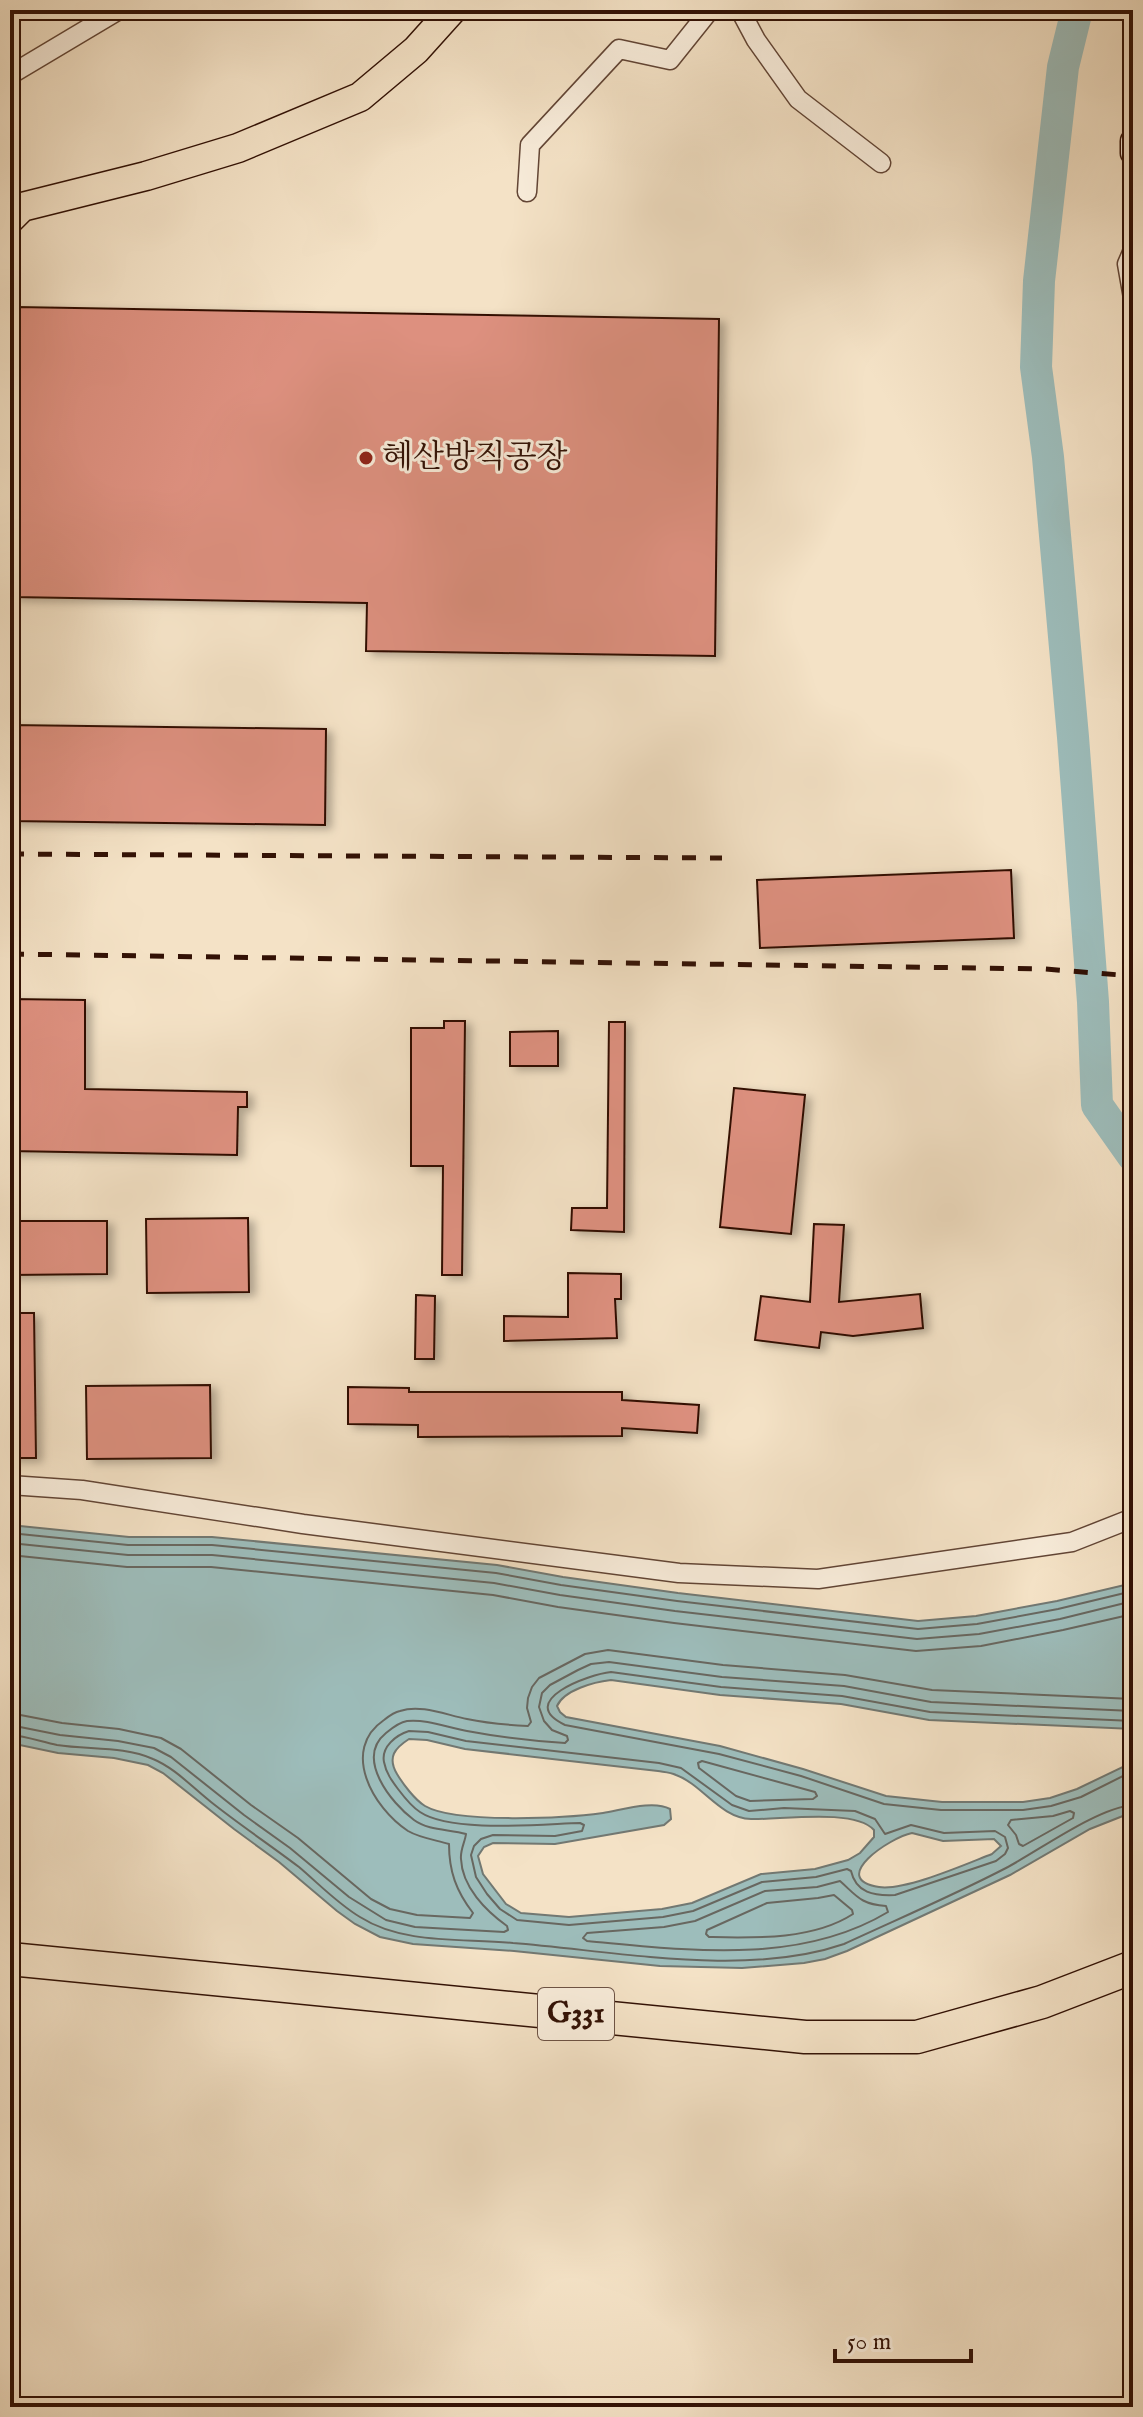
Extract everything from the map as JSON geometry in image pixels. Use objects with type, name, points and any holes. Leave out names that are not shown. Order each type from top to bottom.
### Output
[{"type":"highway","name":"G331","points":[[10,1959],[805,2037],[917,2037],[1042,2002],[1133,1967]]},
{"type":"main road","points":[[10,219],[22,207],[146,176],[238,148],[360,97],[416,50],[452,10]]},
{"type":"main road","points":[[1133,141],[1133,153]]},
{"type":"street","points":[[10,75],[119,10]]},
{"type":"street","points":[[527,192],[530,145],[619,49],[670,60],[710,10]]},
{"type":"street","points":[[740,10],[756,40],[798,99],[881,163]]},
{"type":"street","points":[[1133,250],[1127,264],[1133,298]]},
{"type":"street","points":[[10,1485],[82,1490],[303,1524],[679,1573],[818,1579],[1072,1542],[1133,1518]]},
{"type":"water","points":[[10,1525],[129,1537],[212,1537],[497,1565],[678,1593],[918,1621],[976,1616],[1133,1583],[1133,1729],[929,1720],[841,1704],[720,1695],[611,1680],[580,1688],[561,1700],[557,1706],[566,1717],[720,1746],[886,1796],[942,1802],[1023,1802],[1050,1798],[1077,1789],[1133,1762],[1133,1812],[1090,1829],[1010,1875],[847,1951],[804,1963],[742,1968],[660,1966],[413,1944],[380,1937],[337,1911],[279,1862],[163,1773],[148,1765],[10,1743]],"holes":[[[409,1739],[465,1749],[674,1774],[740,1817],[850,1819],[874,1830],[874,1837],[860,1853],[848,1860],[815,1869],[761,1874],[692,1903],[662,1909],[569,1917],[521,1913],[506,1904],[483,1874],[478,1856],[484,1847],[493,1843],[555,1844],[664,1825],[671,1819],[670,1809],[655,1805],[539,1818],[440,1812],[417,1800],[394,1768],[394,1754]],[[912,1833],[943,1841],[994,1839],[1001,1846],[992,1854],[919,1881],[890,1887],[865,1883],[859,1876],[868,1858],[891,1842]]]},
{"type":"building","name":"혜산방직공장","points":[[17,307],[719,319],[715,656],[366,651],[367,603],[13,597]]},
{"type":"building","points":[[10,725],[326,729],[325,825],[10,821]]},
{"type":"building","points":[[1011,870],[1014,938],[760,948],[757,880]]},
{"type":"building","points":[[10,999],[85,1000],[85,1089],[247,1092],[247,1107],[238,1107],[237,1155],[10,1151]]},
{"type":"building","points":[[444,1021],[465,1021],[462,1275],[442,1275],[443,1166],[411,1166],[411,1028],[444,1028]]},
{"type":"building","points":[[609,1022],[625,1022],[624,1232],[571,1230],[572,1208],[607,1208]]},
{"type":"building","points":[[558,1031],[558,1066],[510,1066],[510,1032]]},
{"type":"building","points":[[734,1088],[805,1095],[791,1234],[720,1227]]},
{"type":"building","points":[[248,1218],[249,1292],[147,1293],[146,1219]]},
{"type":"building","points":[[10,1221],[107,1221],[107,1274],[10,1275]]},
{"type":"building","points":[[814,1224],[844,1225],[839,1302],[920,1294],[923,1328],[853,1336],[821,1332],[819,1348],[755,1340],[761,1296],[810,1302]]},
{"type":"building","points":[[568,1273],[621,1274],[621,1299],[615,1299],[617,1338],[504,1341],[504,1316],[568,1317]]},
{"type":"building","points":[[416,1295],[435,1296],[434,1359],[415,1359]]},
{"type":"building","points":[[10,1313],[34,1313],[36,1458],[10,1458]]},
{"type":"building","points":[[210,1385],[211,1458],[87,1459],[86,1386]]},
{"type":"building","points":[[348,1387],[409,1388],[409,1392],[622,1392],[622,1400],[699,1405],[697,1433],[622,1428],[622,1436],[418,1437],[418,1425],[348,1424]]},
{"type":"waterway","points":[[1077,10],[1063,67],[1039,281],[1036,367],[1048,457],[1073,737],[1093,1002],[1097,1105],[1133,1156]]},
{"type":"railway","points":[[10,854],[722,858]]},
{"type":"railway","points":[[10,954],[1045,969],[1133,976]]},
{"type":"place","name":"혜산방직공장","points":[[366,458]]}]
